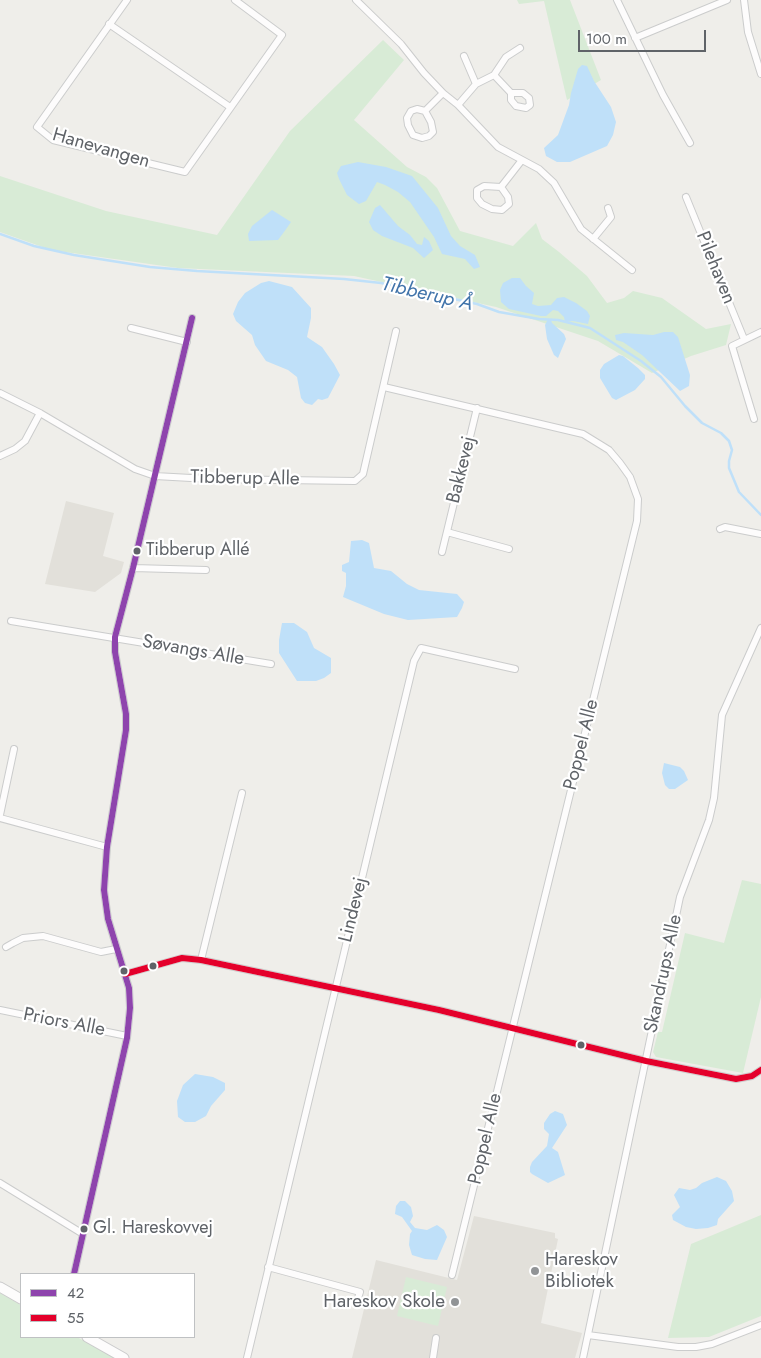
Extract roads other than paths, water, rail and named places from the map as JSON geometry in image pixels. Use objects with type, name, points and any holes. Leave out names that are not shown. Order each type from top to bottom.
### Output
[{"type":"street","name":"Hanevangen","points":[[127,0],[37,127],[53,140],[185,172],[282,35],[240,1]]},
{"type":"street","points":[[356,0],[401,44],[443,93],[458,105],[498,147],[539,169],[554,183],[581,229],[632,270]]},
{"type":"street","points":[[617,0],[663,95],[690,143]]},
{"type":"street","points":[[635,38],[727,0]]},
{"type":"street","points":[[744,0],[748,32],[761,74]]},
{"type":"street","points":[[110,24],[230,107]]},
{"type":"street","points":[[458,105],[476,84],[494,75],[506,57],[520,48]]},
{"type":"street","points":[[464,56],[476,84]]},
{"type":"street","points":[[494,75],[511,93]]},
{"type":"street","points":[[425,111],[443,93]]},
{"type":"street","points":[[417,109],[425,111],[431,122],[432,132],[429,136],[422,138],[413,135],[408,126],[407,118],[411,111],[417,109]]},
{"type":"street","points":[[502,187],[522,160]]},
{"type":"street","points":[[484,186],[502,187],[508,197],[508,204],[502,210],[492,210],[482,204],[477,198],[477,190],[484,186]]},
{"type":"street","name":"Pilehaven","points":[[686,197],[744,339]]},
{"type":"street","points":[[593,239],[611,217],[608,208]]},
{"type":"street","points":[[74,1273],[127,1036],[130,1008],[129,988],[108,919],[104,890],[107,847],[126,730],[126,714],[115,652],[115,637],[192,318]]},
{"type":"street","points":[[131,328],[187,342]]},
{"type":"street","name":"Tibberup Alle","points":[[0,393],[40,413],[134,469],[155,476],[209,479],[355,481],[363,474],[396,331]]},
{"type":"street","points":[[754,419],[732,346],[761,332]]},
{"type":"street","name":"Poppel Alle","points":[[384,387],[583,434],[609,450],[630,477],[638,499],[636,522],[514,1028],[452,1275]]},
{"type":"street","name":"Bakkevej","points":[[442,552],[477,408]]},
{"type":"street","points":[[0,456],[15,449],[25,441],[40,413]]},
{"type":"street","points":[[720,529],[725,527],[761,534]]},
{"type":"street","points":[[447,532],[510,550]]},
{"type":"street","points":[[133,568],[206,570]]},
{"type":"street","name":"Søvangs Alle","points":[[11,621],[271,664]]},
{"type":"street","name":"Skandrups Alle","points":[[583,1358],[680,897],[709,820],[714,798],[722,715],[761,628]]},
{"type":"street","name":"Lindevej","points":[[247,1358],[414,661],[421,648],[516,669]]},
{"type":"street","points":[[14,749],[0,817],[107,847]]},
{"type":"street","points":[[201,960],[242,792]]},
{"type":"street","points":[[6,947],[23,938],[43,936],[102,952],[116,950]]},
{"type":"street","points":[[125,974],[182,958],[201,960],[440,1010],[646,1060],[736,1079],[752,1076],[761,1070]]},
{"type":"street","name":"Priors Alle","points":[[0,1010],[127,1036]]},
{"type":"street","points":[[0,1183],[84,1234]]},
{"type":"street","points":[[268,1267],[360,1292],[356,1304]]},
{"type":"street","points":[[0,1287],[20,1298]]},
{"type":"street","points":[[588,1335],[678,1347],[696,1347],[712,1344],[761,1325]]},
{"type":"street","points":[[89,1338],[124,1358]]},
{"type":"street","points":[[433,1358],[436,1338]]},
{"type":"water","points":[[582,65],[587,66],[594,81],[611,107],[616,122],[613,135],[607,146],[570,162],[557,162],[546,156],[544,148],[558,135],[569,105],[578,69]]},
{"type":"water","points":[[358,162],[386,167],[412,176],[438,208],[451,236],[460,246],[475,255],[480,267],[474,269],[465,259],[442,254],[434,237],[410,202],[398,192],[377,182],[366,201],[359,204],[347,195],[337,173],[341,166]]},
{"type":"water","points":[[380,205],[417,244],[422,245],[424,237],[429,241],[433,250],[424,258],[413,248],[382,236],[373,230],[369,222],[375,208]]},
{"type":"water","points":[[272,210],[291,222],[284,232],[278,240],[249,241],[248,234],[252,226]]},
{"type":"water","points":[[512,278],[520,278],[534,293],[532,304],[538,306],[551,305],[557,298],[564,297],[587,311],[590,316],[588,324],[573,321],[565,322],[564,317],[558,311],[553,310],[546,316],[541,316],[509,309],[501,302],[500,290],[503,283]]},
{"type":"water","points":[[269,281],[292,287],[311,308],[307,337],[322,347],[340,375],[328,398],[318,399],[312,405],[305,403],[301,398],[297,377],[288,370],[266,361],[255,345],[252,335],[236,321],[233,314],[238,302],[245,293],[261,283]]},
{"type":"water","points":[[548,319],[564,334],[566,339],[558,358],[554,355],[547,339],[545,325]]},
{"type":"water","points":[[673,332],[678,337],[690,375],[689,386],[680,391],[642,355],[623,342],[616,340],[615,335],[624,333],[653,335]]},
{"type":"water","points":[[619,355],[638,368],[645,375],[645,379],[635,390],[616,400],[612,398],[600,378],[600,370],[604,364]]},
{"type":"water","points":[[362,540],[369,543],[374,568],[391,571],[407,584],[419,590],[457,594],[464,602],[457,617],[408,620],[384,614],[343,597],[346,586],[346,573],[342,571],[342,565],[349,562],[351,541]]},
{"type":"water","points":[[282,623],[294,623],[307,632],[314,648],[331,658],[331,673],[316,681],[297,681],[279,653]]},
{"type":"water","points":[[664,763],[680,767],[688,780],[675,789],[669,789],[665,785],[662,773]]},
{"type":"water","points":[[195,1074],[213,1077],[225,1083],[225,1090],[211,1106],[206,1116],[195,1122],[185,1122],[178,1117],[177,1101],[183,1085]]},
{"type":"water","points":[[555,1111],[563,1114],[567,1125],[552,1148],[558,1152],[565,1175],[548,1183],[532,1174],[530,1167],[532,1162],[547,1146],[549,1134],[544,1129],[544,1123],[550,1114]]},
{"type":"water","points":[[717,1177],[726,1181],[732,1191],[734,1201],[718,1219],[717,1225],[696,1229],[686,1227],[673,1220],[672,1215],[680,1207],[674,1195],[679,1188],[690,1190]]},
{"type":"water","points":[[400,1201],[405,1201],[411,1207],[413,1216],[410,1222],[415,1228],[427,1230],[437,1225],[444,1230],[447,1237],[437,1260],[412,1255],[409,1245],[412,1231],[402,1217],[395,1214],[396,1206]]},
{"type":"waterway","name":"Tibberup Å","points":[[0,234],[34,246],[74,255],[150,267],[381,283],[477,304],[499,312],[539,319],[558,320],[590,328],[641,361],[661,377],[702,423],[721,433],[729,441],[732,450],[729,468],[739,492],[761,515]]},
{"type":"place","name":"Tibberup Allé","points":[[137,551]]},
{"type":"place","name":"Gl. Hareskovvej","points":[[84,1229]]},
{"type":"place","name":"Hareskov Bibliotek","points":[[535,1271]]},
{"type":"place","name":"Hareskov Skole","points":[[455,1302]]}]
